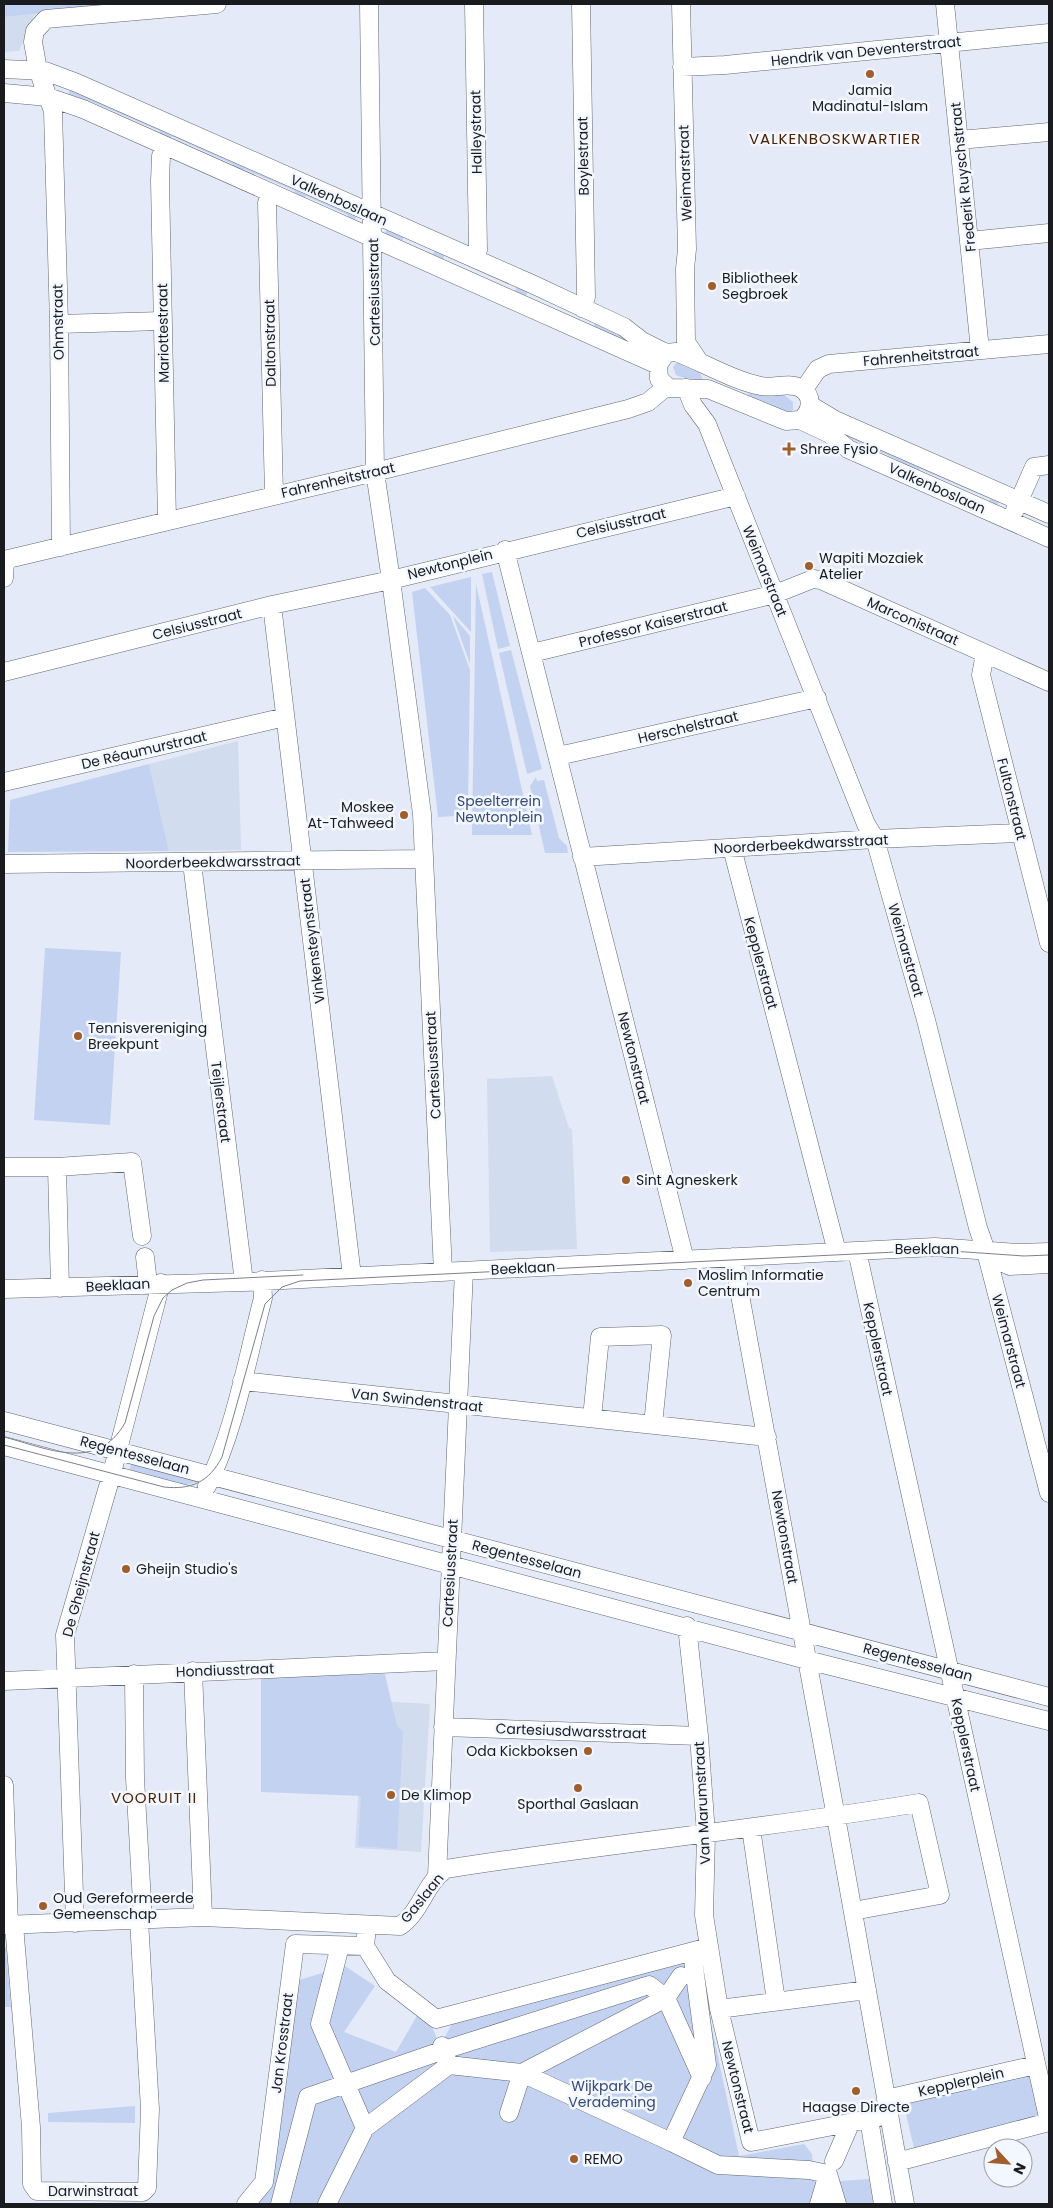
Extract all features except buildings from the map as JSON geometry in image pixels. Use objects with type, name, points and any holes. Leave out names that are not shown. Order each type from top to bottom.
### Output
[{"type":"street","name":"Ohmstraat","points":[[61,547],[59,324],[53,111],[38,70],[33,42],[36,31],[46,19],[217,4]]},
{"type":"street","name":"Cartesiusstraat","points":[[369,4],[374,239],[375,472],[391,580]]},
{"type":"street","name":"Halleystraat","points":[[474,4],[478,250],[475,259]]},
{"type":"street","name":"Boylestraat","points":[[581,4],[586,297],[582,308]]},
{"type":"street","name":"Weimarstraat","points":[[666,387],[658,375],[672,353],[687,249],[681,4]]},
{"type":"street","name":"Frederik Ruyschstraat","points":[[945,4],[980,350]]},
{"type":"street","name":"Hendrik van Deventerstraat","points":[[682,67],[725,65],[1049,33]]},
{"type":"street","name":"Valkenboslaan","points":[[4,69],[38,70],[70,80],[475,259],[624,327],[642,341],[672,353]]},
{"type":"street","name":"Valkenboslaan","points":[[4,93],[48,97],[83,109],[374,239],[672,353]]},
{"type":"street","points":[[959,140],[1049,132]]},
{"type":"street","name":"Mariottestraat","points":[[166,146],[161,156],[160,181],[167,521]]},
{"type":"street","name":"Daltonstraat","points":[[270,192],[267,203],[274,495]]},
{"type":"street","points":[[969,241],[1049,233]]},
{"type":"street","points":[[59,324],[162,322]]},
{"type":"street","name":"Fahrenheitstraat","points":[[800,420],[808,412],[807,397],[818,369],[829,364],[1049,344]]},
{"type":"street","points":[[672,353],[698,360],[760,386],[778,387],[792,385],[807,397]]},
{"type":"street","points":[[666,387],[673,389],[708,388]]},
{"type":"street","name":"Fahrenheitstraat","points":[[4,560],[375,472],[642,405],[666,387]]},
{"type":"street","name":"Weimarstraat","points":[[686,388],[693,405],[707,424],[866,824],[875,839],[926,1020],[978,1228],[986,1251],[1049,1493]]},
{"type":"street","name":"Valkenboslaan","points":[[708,388],[786,422],[800,420],[830,434],[848,449],[1049,538]]},
{"type":"street","name":"Weimarstraat","points":[[707,424],[710,406],[708,388]]},
{"type":"street","name":"Valkenboslaan","points":[[807,397],[843,424],[1049,514]]},
{"type":"street","points":[[1010,521],[1019,500],[1042,466]]},
{"type":"street","name":"Celsiusstraat","points":[[506,550],[736,496]]},
{"type":"street","name":"Newtonplein","points":[[423,859],[422,814],[391,580],[506,550],[582,857]]},
{"type":"street","points":[[4,560],[4,578]]},
{"type":"street","name":"Marconistraat","points":[[775,594],[813,579],[821,580],[1049,682]]},
{"type":"street","name":"Celsiusstraat","points":[[4,672],[272,605],[391,580]]},
{"type":"street","name":"Professor Kaiserstraat","points":[[532,653],[775,594]]},
{"type":"street","name":"Vinkensteynstraat","points":[[272,605],[352,1276]]},
{"type":"street","name":"Fultonstraat","points":[[986,654],[981,675],[1049,944]]},
{"type":"street","name":"Herschelstraat","points":[[558,756],[817,698]]},
{"type":"street","name":"De Réaumurstraat","points":[[4,782],[285,717]]},
{"type":"street","name":"Noorderbeekdwarsstraat","points":[[582,857],[875,839],[1020,833]]},
{"type":"street","name":"Kepplerstraat","points":[[732,848],[836,1252]]},
{"type":"street","name":"Newtonstraat","points":[[582,857],[685,1260]]},
{"type":"street","name":"Cartesiusstraat","points":[[423,859],[443,1272]]},
{"type":"street","name":"Noorderbeekdwarsstraat","points":[[4,864],[423,859]]},
{"type":"street","name":"Teijlerstraat","points":[[192,863],[244,1282]]},
{"type":"street","points":[[4,1167],[57,1167],[132,1162],[142,1236]]},
{"type":"street","points":[[57,1167],[60,1288]]},
{"type":"street","name":"Beeklaan","points":[[986,1251],[1003,1241],[1049,1240]]},
{"type":"street","name":"Beeklaan","points":[[4,1289],[154,1283],[244,1282],[941,1247],[1019,1253],[1049,1252]]},
{"type":"street","name":"Kepplerstraat","points":[[857,1251],[1049,2122]]},
{"type":"street","name":"Beeklaan","points":[[986,1251],[999,1261],[1010,1266],[1049,1264]]},
{"type":"street","name":"De Gheijnstraat","points":[[76,1923],[65,1645],[67,1629],[111,1476],[154,1283],[145,1257]]},
{"type":"street","name":"Newtonstraat","points":[[733,1257],[905,2204]]},
{"type":"street","name":"Cartesiusstraat","points":[[437,1876],[464,1271]]},
{"type":"street","points":[[200,1498],[222,1454],[263,1298],[262,1280]]},
{"type":"street","points":[[592,1418],[600,1337],[662,1335],[653,1425]]},
{"type":"street","name":"Van Swindenstraat","points":[[242,1381],[767,1437]]},
{"type":"street","name":"Regentesselaan","points":[[4,1421],[1049,1697]]},
{"type":"street","name":"Regentesselaan","points":[[4,1446],[111,1476],[687,1626],[807,1660],[1049,1721]]},
{"type":"street","name":"Van Marumstraat","points":[[687,1626],[699,1736],[706,1834],[704,1915],[695,1956],[719,2009]]},
{"type":"street","name":"Hondiusstraat","points":[[4,1681],[446,1661]]},
{"type":"street","points":[[193,1671],[203,1916]]},
{"type":"street","name":"Darwinstraat","points":[[4,1785],[9,1925],[31,2127],[32,2184],[37,2198],[143,2192],[147,2188],[150,2108],[135,1778],[134,1674]]},
{"type":"street","name":"Cartesiusdwarsstraat","points":[[443,1727],[699,1736]]},
{"type":"street","points":[[836,1817],[919,1803],[940,1895],[853,1911]]},
{"type":"street","name":"Gaslaan","points":[[9,1925],[203,1916],[367,1926],[400,1926],[406,1922],[437,1876],[446,1870],[514,1859],[836,1817]]},
{"type":"street","points":[[751,1828],[776,2001]]},
{"type":"street","points":[[367,1926],[365,1946],[387,1981],[436,2019],[592,1976],[695,1956]]},
{"type":"street","name":"Jan Krosstraat","points":[[246,2204],[264,2182],[280,2090],[295,1944],[365,1946]]},
{"type":"street","points":[[340,1946],[320,2024],[366,2128]]},
{"type":"street","points":[[509,2113],[522,2073],[666,1998],[695,1956]]},
{"type":"street","points":[[671,2142],[707,2065],[695,1956]]},
{"type":"street","points":[[280,2204],[308,2097],[649,1985],[666,1998],[702,2078]]},
{"type":"street","points":[[719,2009],[867,1990]]},
{"type":"street","name":"Newtonstraat","points":[[719,2009],[751,2142],[869,2118],[887,2107]]},
{"type":"street","points":[[439,2019],[444,2051]]},
{"type":"street","points":[[444,2051],[522,2073],[720,2165],[809,2170],[831,2168]]},
{"type":"street","points":[[327,2204],[366,2128],[444,2051]]},
{"type":"street","name":"Kepplerplein","points":[[887,2107],[1036,2065]]},
{"type":"street","points":[[869,2118],[883,2204]]},
{"type":"street","points":[[819,2204],[831,2168],[851,2122]]},
{"type":"street","points":[[897,2162],[1049,2122]]},
{"type":"street","points":[[831,2168],[837,2204]]},
{"type":"shaded area","points":[[35,14],[19,51],[4,52],[4,17]]},
{"type":"shaded area","points":[[238,741],[241,850],[169,851],[149,764]]},
{"type":"shaded area","points":[[552,1076],[569,1128],[572,1129],[577,1249],[490,1252],[487,1079]]},
{"type":"shaded area","name":"De Klimop","points":[[364,1700],[430,1704],[421,1852],[355,1848]]},
{"type":"green space","points":[[4,4],[135,4],[4,17]]},
{"type":"green space","points":[[71,87],[358,214],[353,224],[345,221],[348,215],[306,196],[303,202],[293,197],[295,191],[244,169],[241,174],[231,170],[233,164],[171,136],[168,142],[157,137],[160,131],[88,100],[85,105],[67,98]]},
{"type":"green space","points":[[387,229],[405,235],[402,241],[433,254],[436,249],[446,253],[443,259],[515,291],[518,285],[528,290],[526,296],[594,326],[597,320],[632,339],[629,346],[384,235]]},
{"type":"green space","points":[[678,361],[698,367],[703,381],[690,380],[676,375],[673,367]]},
{"type":"green space","points":[[750,390],[784,395],[793,402],[793,410],[787,414],[747,397]]},
{"type":"green space","points":[[837,426],[1000,498],[996,509],[987,505],[990,499],[920,469],[917,474],[894,464],[896,459],[854,440],[851,445],[844,442]]},
{"type":"green space","points":[[492,572],[510,646],[498,649],[482,574]]},
{"type":"green space","points":[[471,577],[471,632],[430,587]]},
{"type":"green space","name":"Speelterrein Newtonplein","points":[[476,584],[532,835],[472,835]]},
{"type":"green space","points":[[425,588],[450,615],[470,670],[468,806],[457,813],[456,816],[438,817],[412,592]]},
{"type":"green space","points":[[453,616],[470,636],[470,664]]},
{"type":"green space","points":[[511,650],[542,769],[527,774],[499,653]]},
{"type":"green space","points":[[149,764],[169,851],[8,852],[10,800]]},
{"type":"green space","points":[[536,777],[537,781],[544,780],[559,838],[567,846],[568,853],[545,853],[530,786]]},
{"type":"green space","name":"Tennisvereniging Breekpunt","points":[[45,948],[121,952],[110,1125],[34,1120]]},
{"type":"green space","points":[[133,1458],[199,1477],[196,1482],[180,1487],[128,1475]]},
{"type":"green space","points":[[385,1674],[397,1726],[403,1731],[397,1849],[358,1846],[361,1796],[261,1792],[261,1676]]},
{"type":"green space","points":[[4,1946],[6,1948],[11,2007],[4,2007]]},
{"type":"green space","name":"Wijkpark De Verademing","points":[[702,1955],[711,2023],[739,2156],[804,2144],[812,2154],[813,2165],[840,2181],[870,2179],[878,2204],[252,2204],[284,2088],[299,1980],[345,1966],[375,1986],[344,2032],[396,2052],[418,2014],[431,2024],[440,2046],[453,2022]]},
{"type":"green space","points":[[1030,2073],[1041,2118],[914,2148],[903,2102]]},
{"type":"green space","points":[[135,2106],[135,2123],[48,2122],[48,2113]]},
{"type":"tram line","points":[[4,1445],[164,1487],[183,1487],[198,1482],[211,1473],[222,1457],[265,1304],[282,1287],[300,1281],[937,1250],[1024,1256],[1049,1255]]},
{"type":"tram line","points":[[4,1437],[54,1451],[70,1453],[100,1448],[113,1438],[125,1423],[154,1316],[163,1298],[172,1290],[187,1283],[203,1280],[303,1275]]},
{"type":"place","name":"Jamia Madinatul-Islam","points":[[870,74]]},
{"type":"place","name":"Bibliotheek Segbroek","points":[[712,286]]},
{"type":"place","name":"Shree Fysio","points":[[789,449]]},
{"type":"place","name":"Wapiti Mozaiek Atelier","points":[[809,566]]},
{"type":"place","name":"Moskee At-Tahweed","points":[[404,815]]},
{"type":"place","name":"Tennisvereniging Breekpunt","points":[[78,1036]]},
{"type":"place","name":"Sint Agneskerk","points":[[626,1180]]},
{"type":"place","name":"Moslim Informatie Centrum","points":[[688,1283]]},
{"type":"place","name":"Gheijn Studio's","points":[[126,1569]]},
{"type":"place","name":"Oda Kickboksen","points":[[588,1751]]},
{"type":"place","name":"Sporthal Gaslaan","points":[[578,1788]]},
{"type":"place","name":"De Klimop","points":[[391,1795]]},
{"type":"place","name":"Oud Gereformeerde Gemeenschap","points":[[43,1906]]},
{"type":"place","name":"Haagse Directe","points":[[856,2091]]},
{"type":"place","name":"REMO","points":[[574,2159]]},
{"type":"district","name":"VALKENBOSKWARTIER","points":[[835,138]]},
{"type":"district","name":"VOORUIT II","points":[[154,1797]]}]
